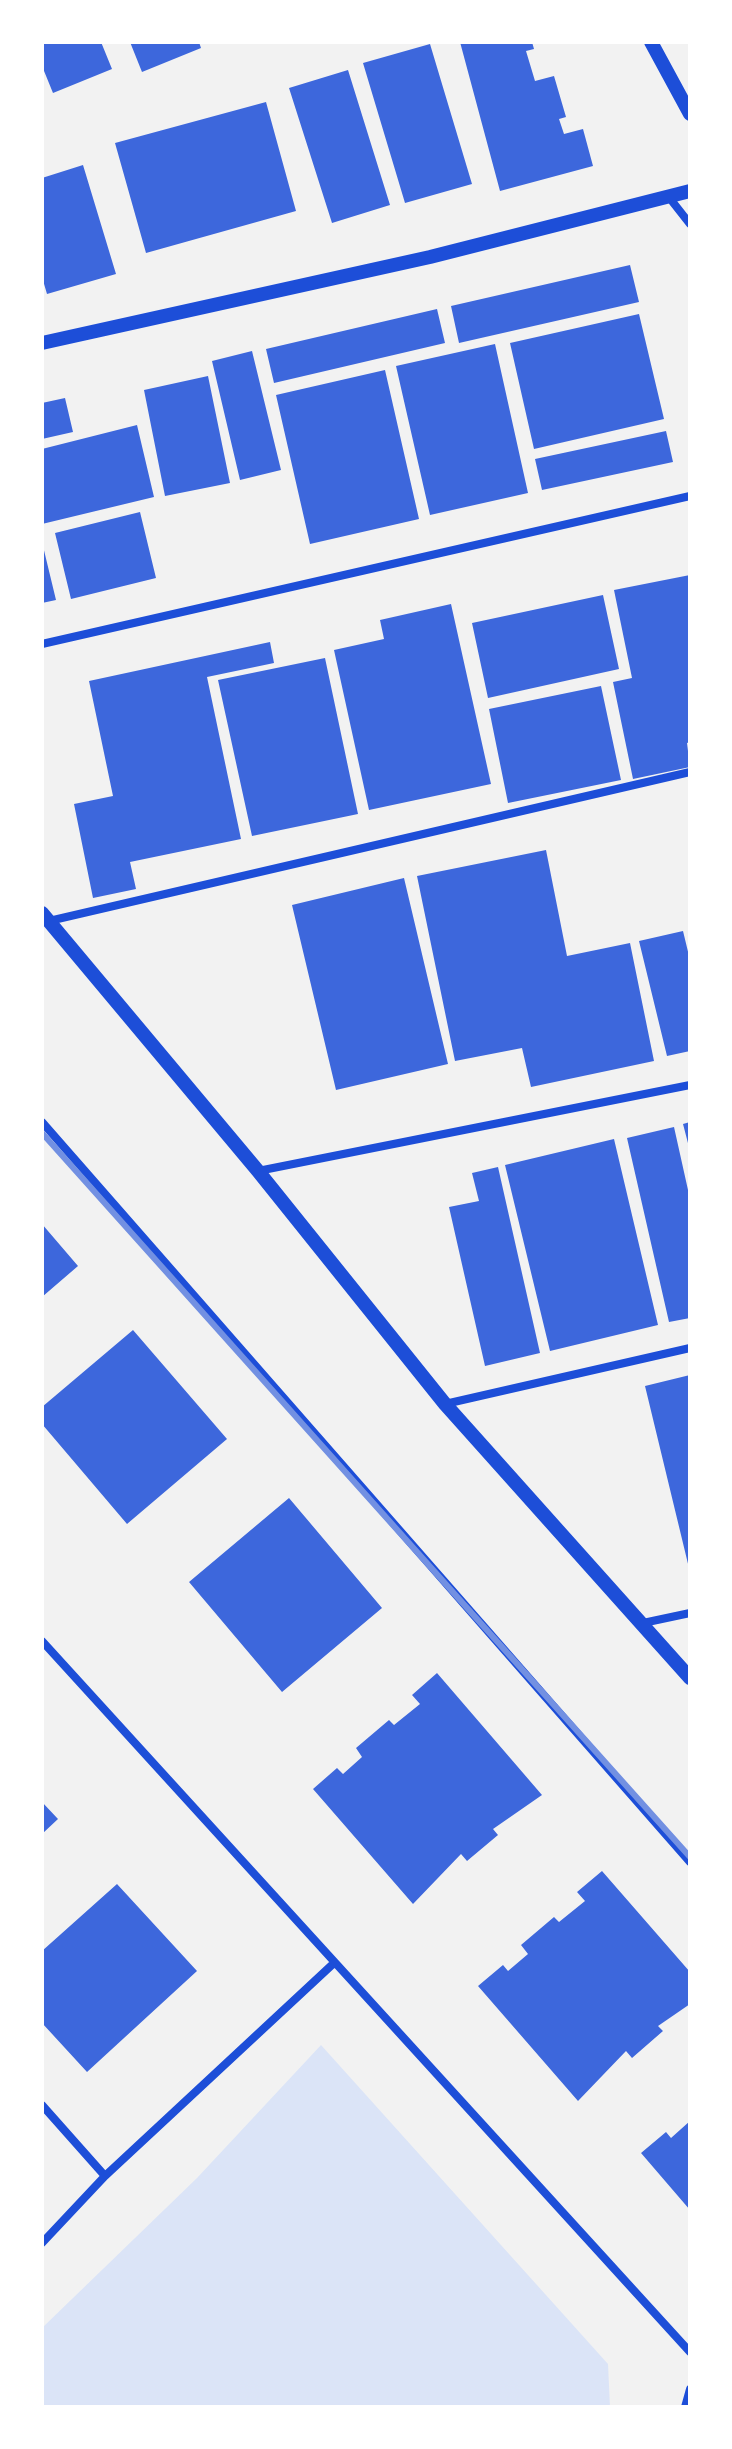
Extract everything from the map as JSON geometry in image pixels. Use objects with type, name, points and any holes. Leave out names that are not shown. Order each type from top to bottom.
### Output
[{"type":"street","points":[[651,42],[690,114]]},
{"type":"street","points":[[42,343],[430,257],[690,191]]},
{"type":"street","points":[[667,196],[690,224]]},
{"type":"street","points":[[42,644],[690,496]]},
{"type":"street","points":[[690,772],[46,917],[258,1171],[445,1404],[690,1678]]},
{"type":"street","points":[[258,1171],[690,1085]]},
{"type":"street","points":[[42,1122],[690,1862]]},
{"type":"street","points":[[445,1404],[690,1348]]},
{"type":"street","points":[[643,1623],[690,1613]]},
{"type":"street","points":[[42,1641],[690,2352]]},
{"type":"street","points":[[42,2243],[105,2176],[334,1963]]},
{"type":"street","points":[[42,2105],[105,2176]]},
{"type":"street","points":[[685,2407],[690,2389]]},
{"type":"shaded area","points":[[321,2045],[608,2364],[610,2407],[42,2407],[42,2328],[197,2178]]},
{"type":"building","points":[[42,42],[101,42],[112,69],[53,93],[42,66]]},
{"type":"building","points":[[130,42],[199,42],[201,48],[142,72]]},
{"type":"building","points":[[460,42],[532,42],[534,49],[526,51],[535,81],[554,76],[566,117],[559,119],[564,134],[583,129],[593,166],[500,191]]},
{"type":"building","points":[[430,44],[472,184],[405,203],[363,63]]},
{"type":"building","points":[[348,70],[390,205],[332,223],[289,88]]},
{"type":"building","points":[[266,102],[296,211],[146,253],[115,143]]},
{"type":"building","points":[[83,165],[116,274],[47,294],[42,277],[42,178]]},
{"type":"building","points":[[630,265],[639,302],[459,343],[451,306]]},
{"type":"building","points":[[437,309],[445,343],[274,383],[266,349]]},
{"type":"building","points":[[639,314],[664,419],[534,449],[510,343]]},
{"type":"building","points":[[495,344],[528,493],[430,515],[396,366]]},
{"type":"building","points":[[252,351],[281,470],[240,480],[212,361]]},
{"type":"building","points":[[385,370],[419,519],[310,544],[276,395]]},
{"type":"building","points":[[208,376],[230,483],[165,496],[144,390]]},
{"type":"building","points":[[65,398],[73,432],[42,439],[42,403]]},
{"type":"building","points":[[137,425],[154,497],[42,524],[42,449]]},
{"type":"building","points":[[666,431],[673,462],[542,490],[535,459]]},
{"type":"building","points":[[140,512],[156,578],[71,599],[55,533]]},
{"type":"building","points":[[42,542],[56,600],[42,603]]},
{"type":"building","points":[[690,575],[690,742],[687,743],[690,767],[633,779],[613,682],[632,678],[614,590]]},
{"type":"building","points":[[603,595],[619,669],[488,698],[472,623]]},
{"type":"building","points":[[451,604],[491,784],[369,810],[334,650],[384,639],[380,620]]},
{"type":"building","points":[[270,642],[274,663],[207,677],[241,839],[130,862],[136,889],[93,898],[74,804],[113,796],[89,681]]},
{"type":"building","points":[[325,658],[358,814],[252,836],[218,680]]},
{"type":"building","points":[[601,686],[621,780],[508,803],[489,709]]},
{"type":"building","points":[[546,850],[567,956],[630,943],[654,1061],[531,1087],[522,1048],[455,1061],[417,876]]},
{"type":"building","points":[[404,878],[448,1064],[336,1090],[292,905]]},
{"type":"building","points":[[683,931],[690,960],[690,1051],[667,1056],[639,941]]},
{"type":"building","points":[[690,1122],[690,1147],[689,1147],[683,1124]]},
{"type":"building","points":[[674,1127],[690,1199],[690,1318],[669,1322],[627,1138]]},
{"type":"building","points":[[614,1139],[658,1325],[550,1351],[505,1165]]},
{"type":"building","points":[[498,1167],[540,1353],[485,1366],[449,1207],[479,1201],[472,1173]]},
{"type":"building","points":[[42,1224],[78,1266],[42,1297]]},
{"type":"building","points":[[133,1330],[227,1439],[127,1524],[42,1424],[42,1407]]},
{"type":"building","points":[[690,1375],[690,1568],[689,1568],[645,1386]]},
{"type":"building","points":[[289,1498],[382,1608],[282,1692],[189,1582]]},
{"type":"building","points":[[437,1673],[542,1795],[493,1829],[498,1835],[467,1861],[461,1854],[413,1904],[313,1789],[337,1768],[343,1774],[362,1757],[356,1748],[389,1720],[394,1725],[420,1704],[412,1695]]},
{"type":"building","points":[[42,1802],[58,1819],[42,1834]]},
{"type":"building","points":[[602,1871],[690,1972],[690,2004],[658,2026],[663,2031],[632,2058],[626,2051],[578,2101],[478,1986],[503,1965],[508,1971],[528,1954],[521,1945],[554,1917],[559,1922],[585,1901],[577,1892]]},
{"type":"building","points":[[117,1884],[197,1971],[87,2072],[42,2023],[42,1951]]},
{"type":"building","points":[[690,2121],[690,2210],[641,2153],[666,2132],[671,2138]]},
{"type":"railway","points":[[42,1133],[690,1857]]}]
